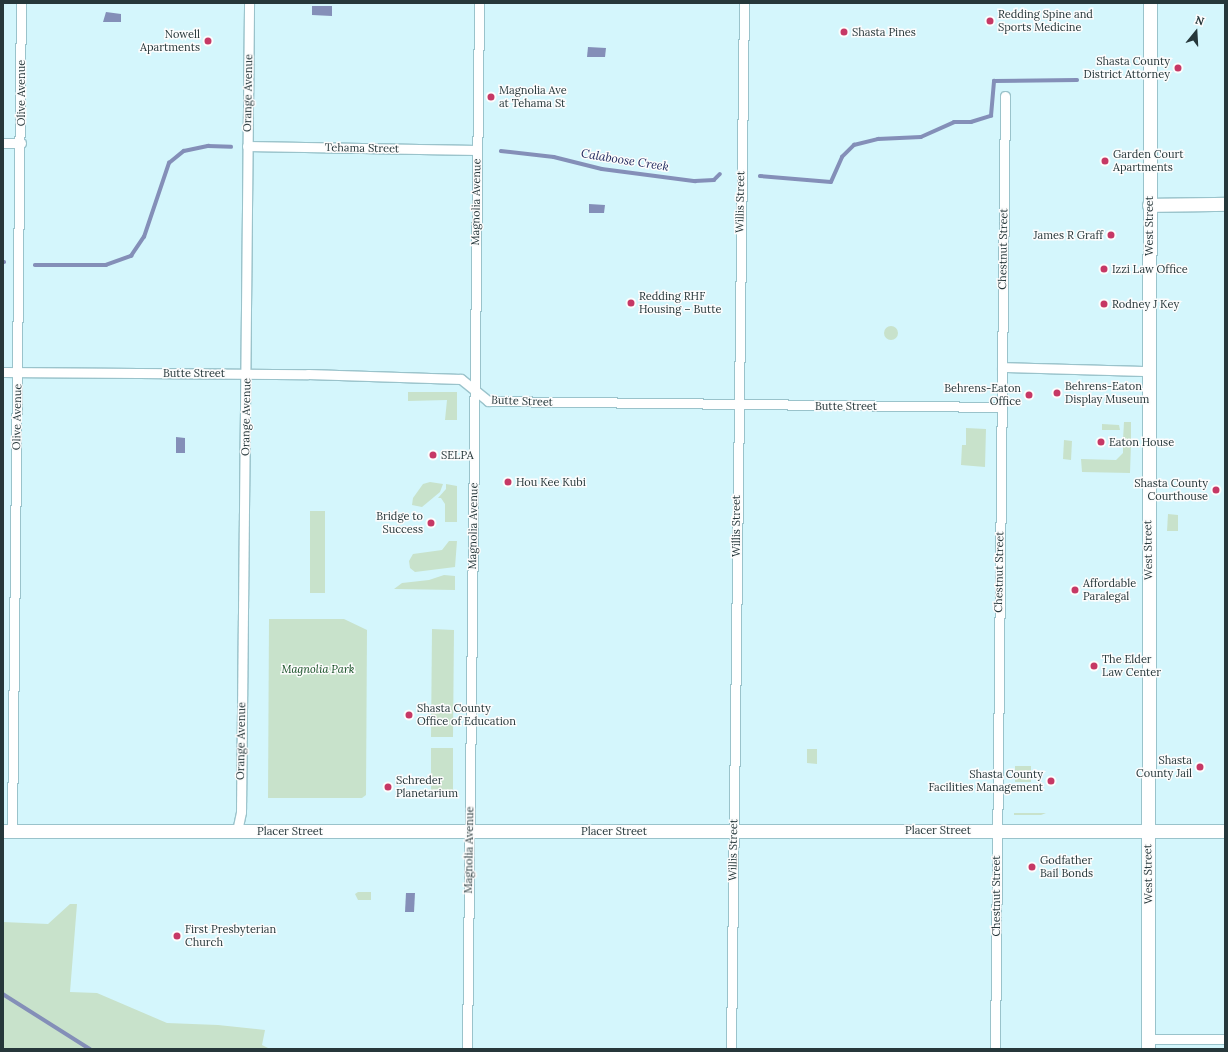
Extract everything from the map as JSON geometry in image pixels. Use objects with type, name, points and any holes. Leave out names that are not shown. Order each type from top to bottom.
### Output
[{"type":"main road","name":"West Street","points":[[1148,1044],[1147,831],[1150,3]]},
{"type":"main road","points":[[1149,204],[1225,204]]},
{"type":"main road","name":"Placer Street","points":[[8,831],[1225,831]]},
{"type":"street","name":"Olive Avenue","points":[[8,831],[21,143],[22,3]]},
{"type":"street","name":"Orange Avenue","points":[[237,831],[241,812],[247,374],[247,146],[249,3]]},
{"type":"street","name":"Magnolia Avenue","points":[[467,1049],[479,3]]},
{"type":"street","name":"Willis Street","points":[[731,1049],[737,405],[744,3]]},
{"type":"street","name":"Chestnut Street","points":[[994,1049],[995,830],[1005,96]]},
{"type":"street","points":[[3,142],[21,143]]},
{"type":"street","name":"Tehama Street","points":[[247,146],[477,150]]},
{"type":"street","points":[[1002,367],[1148,371]]},
{"type":"street","name":"Butte Street","points":[[3,372],[247,374],[461,380],[488,401],[1000,407]]},
{"type":"street","points":[[1148,1044],[1225,1039]]},
{"type":"green space","points":[[891,326],[896,328],[898,333],[896,338],[891,340],[886,338],[884,333],[886,328]]},
{"type":"green space","points":[[408,392],[457,392],[457,420],[445,420],[447,400],[408,401]]},
{"type":"green space","points":[[1124,422],[1131,422],[1131,440],[1123,440]]},
{"type":"green space","points":[[1102,424],[1119,425],[1120,430],[1102,430]]},
{"type":"green space","points":[[966,428],[986,429],[985,467],[961,465],[962,445],[966,445]]},
{"type":"green space","points":[[1064,440],[1072,441],[1071,460],[1063,459]]},
{"type":"green space","points":[[1123,444],[1131,444],[1130,473],[1082,472],[1081,459],[1116,460],[1123,453]]},
{"type":"green space","points":[[430,482],[443,484],[440,492],[422,507],[412,505],[413,498],[423,484]]},
{"type":"green space","points":[[446,484],[457,486],[457,522],[445,522],[445,504],[441,498],[438,498],[446,489]]},
{"type":"green space","points":[[310,511],[325,511],[325,593],[310,593]]},
{"type":"green space","points":[[1168,514],[1178,515],[1178,531],[1167,531]]},
{"type":"green space","points":[[449,541],[457,541],[455,567],[415,572],[410,568],[409,561],[413,554],[442,550]]},
{"type":"green space","points":[[444,575],[455,576],[455,590],[394,589],[402,583],[429,580]]},
{"type":"green space","name":"Magnolia Park","points":[[269,619],[344,619],[367,630],[366,795],[362,798],[268,798]]},
{"type":"green space","points":[[432,629],[454,630],[453,737],[431,737]]},
{"type":"green space","points":[[431,748],[453,748],[453,796],[431,794]]},
{"type":"green space","points":[[807,749],[817,749],[817,764],[807,763]]},
{"type":"green space","points":[[1015,766],[1031,766],[1031,782],[1015,782]]},
{"type":"green space","points":[[1014,813],[1046,813],[1041,815],[1014,815]]},
{"type":"green space","points":[[358,892],[371,892],[371,900],[358,900],[355,894]]},
{"type":"green space","points":[[70,904],[77,904],[70,992],[97,993],[167,1023],[218,1025],[265,1030],[262,1045],[270,1049],[3,1049],[3,922],[48,924]]},
{"type":"water","points":[[312,6],[332,6],[332,16],[312,15]]},
{"type":"water","points":[[106,12],[121,14],[121,22],[103,22]]},
{"type":"water","points":[[588,47],[606,48],[605,57],[587,57]]},
{"type":"water","points":[[589,204],[605,205],[604,213],[589,213]]},
{"type":"water","points":[[176,437],[185,438],[185,453],[176,453]]},
{"type":"water","points":[[406,893],[415,893],[414,912],[405,912]]},
{"type":"waterway","name":"Calaboose Creek","points":[[760,176],[831,182],[842,157],[854,145],[878,139],[921,137],[954,122],[971,122],[991,116],[994,81],[1077,80]]},
{"type":"waterway","name":"Calaboose Creek","points":[[35,265],[106,265],[131,256],[144,237],[169,163],[184,151],[208,146],[231,147]]},
{"type":"waterway","name":"Calaboose Creek","points":[[501,151],[554,157],[602,169],[695,181],[714,180],[720,174]]},
{"type":"waterway","points":[[3,994],[90,1049]]},
{"type":"place","name":"Redding Spine and Sports Medicine","points":[[990,21]]},
{"type":"place","name":"Shasta Pines","points":[[844,32]]},
{"type":"place","name":"Nowell Apartments","points":[[208,41]]},
{"type":"place","name":"Shasta County District Attorney","points":[[1178,68]]},
{"type":"place","name":"Magnolia Ave at Tehama St","points":[[491,97]]},
{"type":"place","name":"Garden Court Apartments","points":[[1105,161]]},
{"type":"place","name":"James R Graff","points":[[1111,235]]},
{"type":"place","name":"Izzi Law Office","points":[[1104,269]]},
{"type":"place","name":"Redding RHF Housing – Butte","points":[[631,303]]},
{"type":"place","name":"Rodney J Key","points":[[1104,304]]},
{"type":"place","name":"Behrens-Eaton Display Museum","points":[[1057,393]]},
{"type":"place","name":"Behrens-Eaton Office","points":[[1029,395]]},
{"type":"place","name":"Eaton House","points":[[1101,442]]},
{"type":"place","name":"SELPA","points":[[433,455]]},
{"type":"place","name":"Hou Kee Kubi","points":[[508,482]]},
{"type":"place","name":"Shasta County Courthouse","points":[[1216,490]]},
{"type":"place","name":"Bridge to Success","points":[[431,523]]},
{"type":"place","name":"Affordable Paralegal","points":[[1075,590]]},
{"type":"place","name":"The Elder Law Center","points":[[1094,666]]},
{"type":"place","name":"Shasta County Office of Education","points":[[409,715]]},
{"type":"place","name":"Shasta County Jail","points":[[1200,767]]},
{"type":"place","name":"Shasta County Facilities Management","points":[[1051,781]]},
{"type":"place","name":"Schreder Planetarium","points":[[388,787]]},
{"type":"place","name":"Godfather Bail Bonds","points":[[1032,867]]},
{"type":"place","name":"First Presbyterian Church","points":[[177,936]]}]
